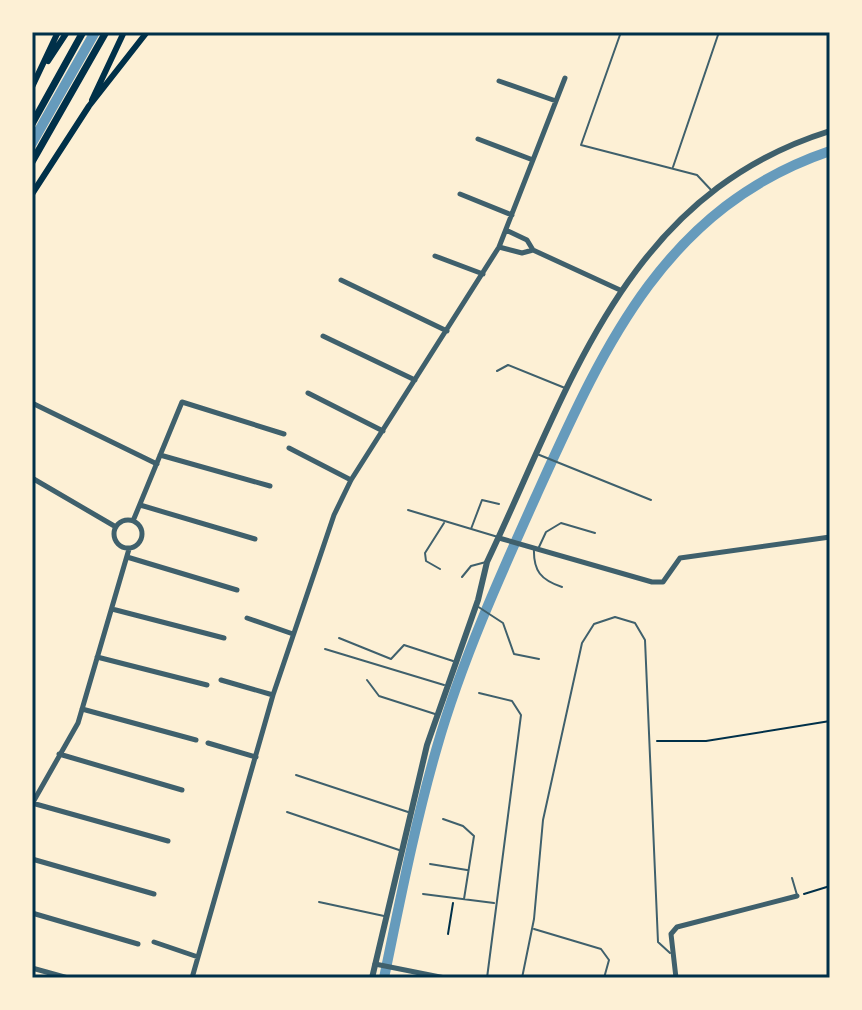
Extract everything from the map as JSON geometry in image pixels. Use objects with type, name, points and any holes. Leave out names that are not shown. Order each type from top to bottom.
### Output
[{"type":"main road","points":[[32,87],[58,32]]},
{"type":"main road","points":[[39,74],[67,32]]},
{"type":"main road","points":[[32,124],[83,32]]},
{"type":"main road","points":[[32,162],[106,32]]},
{"type":"main road","points":[[89,106],[124,32]]},
{"type":"main road","points":[[32,194],[89,106],[144,34]]},
{"type":"street","points":[[192,978],[273,695],[334,515],[351,480],[499,247],[565,78]]},
{"type":"street","points":[[499,81],[556,101]]},
{"type":"street","points":[[372,978],[379,964],[385,917],[400,850],[436,714],[454,662],[480,607],[487,562],[566,389],[620,290],[669,230],[712,192],[752,164],[830,131]]},
{"type":"street","points":[[478,139],[533,160]]},
{"type":"street","points":[[460,194],[512,215]]},
{"type":"street","points":[[506,230],[527,240],[533,250],[620,290]]},
{"type":"street","points":[[499,247],[522,253],[533,250]]},
{"type":"street","points":[[435,256],[483,274]]},
{"type":"street","points":[[341,280],[447,331]]},
{"type":"street","points":[[323,336],[415,380]]},
{"type":"street","points":[[308,393],[383,431]]},
{"type":"street","points":[[133,521],[182,402],[284,434]]},
{"type":"street","points":[[32,403],[157,464]]},
{"type":"street","points":[[289,448],[351,480]]},
{"type":"street","points":[[160,455],[270,486]]},
{"type":"street","points":[[32,478],[116,527]]},
{"type":"street","points":[[140,505],[255,539]]},
{"type":"street","points":[[124,521],[133,521],[141,527],[142,537],[138,545],[129,549],[115,540],[116,527],[124,521]]},
{"type":"street","points":[[499,538],[652,582],[663,582],[680,558],[830,537]]},
{"type":"street","points":[[129,549],[82,709],[32,804],[168,841]]},
{"type":"street","points":[[127,557],[237,590]]},
{"type":"street","points":[[112,609],[224,638]]},
{"type":"street","points":[[247,618],[293,634]]},
{"type":"street","points":[[97,657],[207,685]]},
{"type":"street","points":[[221,680],[273,695]]},
{"type":"street","points":[[82,709],[196,740]]},
{"type":"street","points":[[208,743],[256,757]]},
{"type":"street","points":[[59,754],[182,790]]},
{"type":"street","points":[[32,859],[154,894]]},
{"type":"street","points":[[676,978],[671,934],[677,927],[797,896]]},
{"type":"street","points":[[32,913],[138,944]]},
{"type":"street","points":[[154,942],[198,957]]},
{"type":"street","points":[[379,964],[445,978]]},
{"type":"street","points":[[32,968],[68,978]]},
{"type":"lane","points":[[621,32],[581,145],[697,175],[712,192]]},
{"type":"lane","points":[[672,168],[719,32]]},
{"type":"lane","points":[[497,371],[508,365],[566,389]]},
{"type":"lane","points":[[536,454],[546,455],[651,500]]},
{"type":"lane","points":[[471,530],[482,500],[499,504]]},
{"type":"lane","points":[[408,510],[499,538]]},
{"type":"lane","points":[[440,569],[426,561],[425,553],[445,522]]},
{"type":"lane","points":[[562,587],[546,582],[537,572],[534,547],[546,532],[561,523],[595,533]]},
{"type":"lane","points":[[462,577],[471,566],[487,562]]},
{"type":"lane","points":[[480,607],[496,616],[507,631],[514,654],[539,659]]},
{"type":"lane","points":[[522,978],[533,928],[538,852],[561,733],[582,643],[594,624],[604,619],[626,617],[635,623],[645,640],[658,942],[672,954]]},
{"type":"lane","points":[[339,638],[391,659],[404,645],[454,662]]},
{"type":"lane","points":[[325,649],[446,685]]},
{"type":"lane","points":[[367,680],[379,696],[436,714]]},
{"type":"lane","points":[[479,693],[512,701],[521,715],[487,978]]},
{"type":"lane","points":[[296,775],[409,812]]},
{"type":"lane","points":[[287,812],[400,850]]},
{"type":"lane","points":[[443,819],[463,826],[474,836],[464,899]]},
{"type":"lane","points":[[430,864],[468,870]]},
{"type":"lane","points":[[792,878],[797,896]]},
{"type":"lane","points":[[423,894],[495,903]]},
{"type":"lane","points":[[319,902],[385,917]]},
{"type":"lane","points":[[533,928],[601,949],[609,960],[604,978]]},
{"type":"path","points":[[649,741],[706,741],[830,721]]},
{"type":"path","points":[[797,896],[830,886]]},
{"type":"path","points":[[448,934],[454,898]]},
{"type":"waterway","points":[[32,143],[95,32]]},
{"type":"waterway","points":[[384,978],[422,804],[458,682],[509,556],[588,386],[647,288],[682,245],[724,207],[773,176],[830,151]]}]
